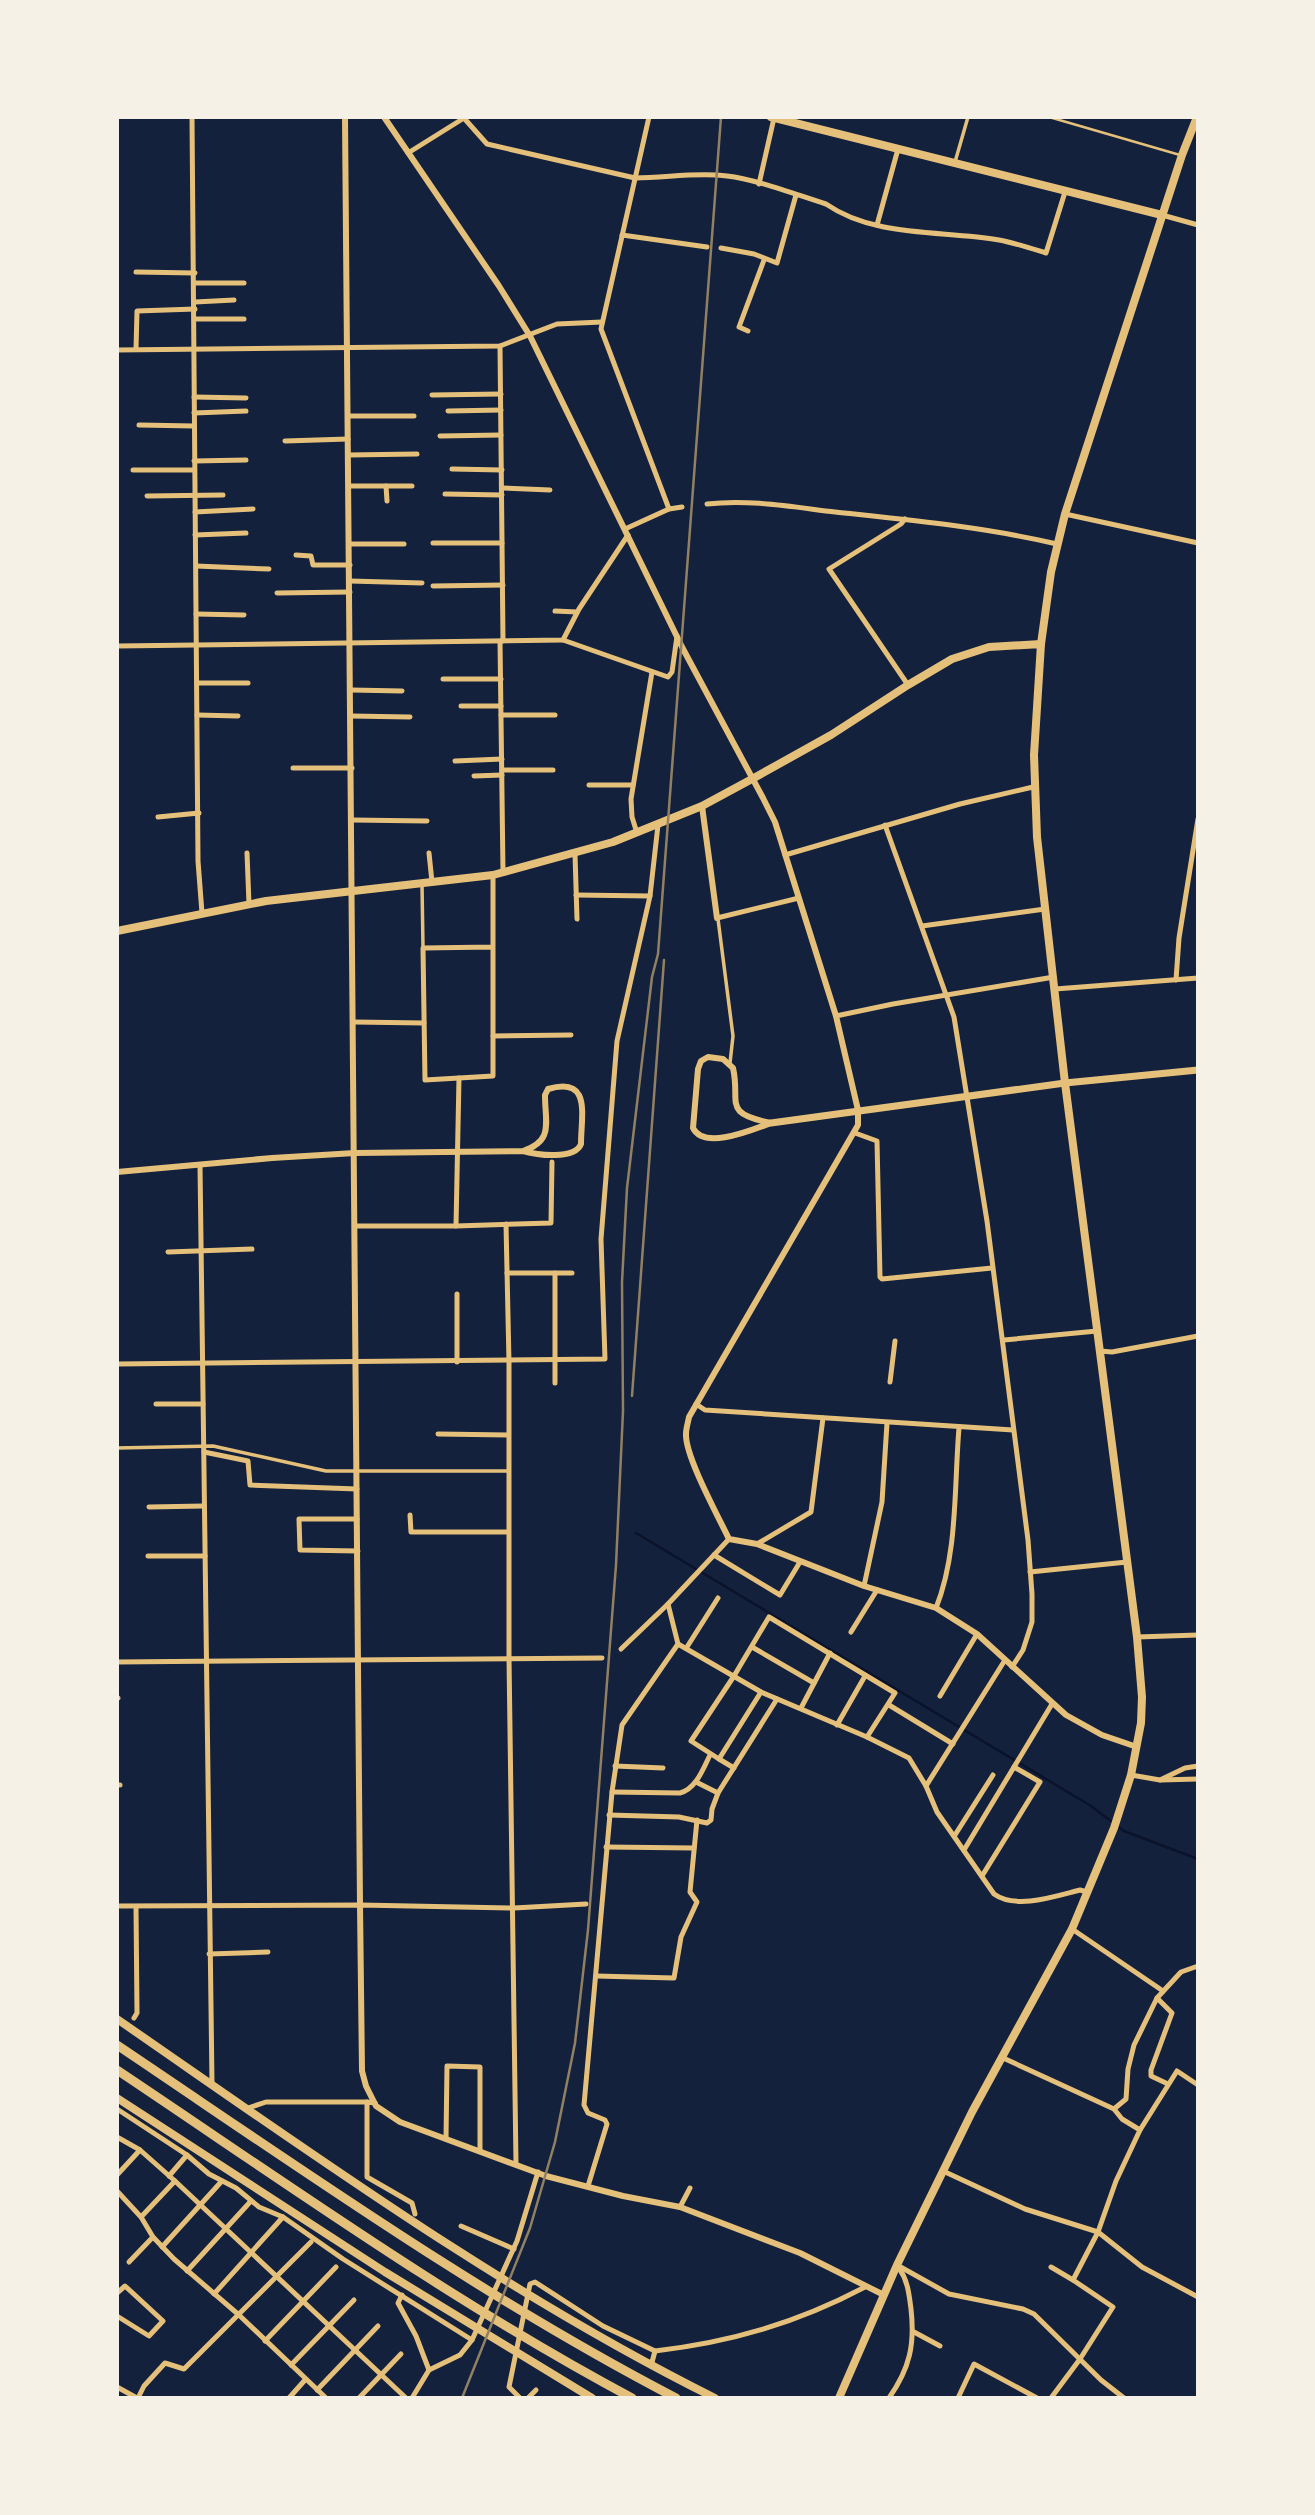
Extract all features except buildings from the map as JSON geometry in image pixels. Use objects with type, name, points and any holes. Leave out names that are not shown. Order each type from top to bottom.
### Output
[{"type":"highway","points":[[117,2045],[401,2236],[561,2335],[676,2398]]},
{"type":"highway","points":[[117,2070],[393,2255],[511,2329],[632,2398]]},
{"type":"main road","points":[[839,2398],[897,2265],[943,2171],[1089,1892],[1131,1775],[1137,1747],[1142,1697],[1137,1637],[1065,1083],[1033,787],[1041,644],[1057,544],[1182,155],[1198,117]]},
{"type":"main road","points":[[773,118],[1163,215]]},
{"type":"main road","points":[[117,931],[249,904],[493,875],[576,853],[637,833],[702,806],[831,735],[908,685],[969,652],[1007,645],[1041,644]]},
{"type":"main road","points":[[771,1123],[967,1095],[1198,1070]]},
{"type":"main road","points":[[117,2019],[463,2253],[651,2366],[715,2398]]},
{"type":"main road","points":[[117,2098],[385,2272],[592,2398]]},
{"type":"street","points":[[192,117],[198,861],[202,913]]},
{"type":"street","points":[[345,117],[362,2071],[371,2103],[367,2177],[412,2203],[412,2216]]},
{"type":"street","points":[[384,117],[530,336],[677,635],[775,822],[836,1016],[858,1110],[855,1133],[696,1404],[687,1428],[687,1443],[729,1539]]},
{"type":"street","points":[[649,117],[601,329],[670,509]]},
{"type":"street","points":[[954,164],[968,117]]},
{"type":"street","points":[[408,153],[464,118],[487,144],[635,178],[686,174],[728,176],[826,204],[839,214],[855,220],[905,230],[1001,240],[1046,253],[1065,192]]},
{"type":"street","points":[[759,184],[773,118]]},
{"type":"street","points":[[877,225],[898,149]]},
{"type":"street","points":[[721,248],[754,254],[777,263],[796,195]]},
{"type":"street","points":[[1163,215],[1198,225]]},
{"type":"street","points":[[622,235],[707,247]]},
{"type":"street","points":[[748,331],[739,327],[764,260]]},
{"type":"street","points":[[136,272],[195,273]]},
{"type":"street","points":[[195,283],[244,284]]},
{"type":"street","points":[[195,302],[234,300]]},
{"type":"street","points":[[136,349],[137,311],[195,309]]},
{"type":"street","points":[[195,319],[244,319]]},
{"type":"street","points":[[117,350],[500,346],[557,324],[602,322]]},
{"type":"street","points":[[500,346],[503,872]]},
{"type":"street","points":[[432,395],[501,394]]},
{"type":"street","points":[[194,397],[246,398]]},
{"type":"street","points":[[194,413],[246,411]]},
{"type":"street","points":[[448,411],[501,411]]},
{"type":"street","points":[[348,416],[414,416]]},
{"type":"street","points":[[139,425],[194,426]]},
{"type":"street","points":[[440,436],[501,435]]},
{"type":"street","points":[[285,441],[348,439]]},
{"type":"street","points":[[348,455],[417,454]]},
{"type":"street","points":[[194,461],[246,460]]},
{"type":"street","points":[[452,468],[502,470]]},
{"type":"street","points":[[133,470],[194,470]]},
{"type":"street","points":[[349,486],[412,486]]},
{"type":"street","points":[[386,486],[387,501]]},
{"type":"street","points":[[445,494],[550,490]]},
{"type":"street","points":[[147,496],[223,495]]},
{"type":"street","points":[[706,505],[755,503],[905,519],[1012,533],[1057,544]]},
{"type":"street","points":[[563,640],[626,532],[670,509],[682,507]]},
{"type":"street","points":[[195,512],[253,509]]},
{"type":"street","points":[[1065,513],[1198,543]]},
{"type":"street","points":[[905,519],[829,569],[908,685]]},
{"type":"street","points":[[195,535],[246,533]]},
{"type":"street","points":[[433,542],[502,543]]},
{"type":"street","points":[[349,544],[404,544]]},
{"type":"street","points":[[296,555],[311,556],[313,565],[349,565]]},
{"type":"street","points":[[195,566],[269,569]]},
{"type":"street","points":[[350,581],[422,583]]},
{"type":"street","points":[[433,586],[503,585]]},
{"type":"street","points":[[277,593],[350,592]]},
{"type":"street","points":[[555,611],[577,612]]},
{"type":"street","points":[[196,614],[244,615]]},
{"type":"street","points":[[117,646],[563,640],[668,677],[672,673],[677,635]]},
{"type":"street","points":[[637,833],[632,817],[633,785],[652,672]]},
{"type":"street","points":[[443,679],[501,679]]},
{"type":"street","points":[[197,683],[248,683]]},
{"type":"street","points":[[351,690],[402,691]]},
{"type":"street","points":[[461,706],[501,706]]},
{"type":"street","points":[[197,715],[239,716]]},
{"type":"street","points":[[501,715],[555,715]]},
{"type":"street","points":[[351,716],[410,717]]},
{"type":"street","points":[[456,761],[502,759]]},
{"type":"street","points":[[293,768],[352,768]]},
{"type":"street","points":[[474,776],[553,769]]},
{"type":"street","points":[[589,785],[633,785]]},
{"type":"street","points":[[785,855],[986,796],[1033,787]]},
{"type":"street","points":[[702,806],[733,1036],[730,1063],[734,1074],[734,1097],[737,1107],[746,1116],[771,1123]]},
{"type":"street","points":[[158,817],[199,813]]},
{"type":"street","points":[[1177,980],[1179,938],[1198,819]]},
{"type":"street","points":[[352,820],[427,821]]},
{"type":"street","points":[[117,1364],[605,1359],[601,1239],[617,1041],[650,896],[658,825]]},
{"type":"street","points":[[885,825],[954,1017],[987,1221],[1004,1340],[1030,1572],[1032,1622],[1023,1650],[1012,1667]]},
{"type":"street","points":[[247,853],[249,904]]},
{"type":"street","points":[[429,853],[432,882]]},
{"type":"street","points":[[576,853],[577,919]]},
{"type":"street","points":[[422,883],[425,1080],[493,1076],[493,875]]},
{"type":"street","points":[[576,895],[650,896]]},
{"type":"street","points":[[718,918],[799,898]]},
{"type":"street","points":[[922,926],[1045,909]]},
{"type":"street","points":[[423,948],[493,947]]},
{"type":"street","points":[[836,1016],[1054,978]]},
{"type":"street","points":[[1055,989],[1198,978]]},
{"type":"street","points":[[354,1022],[424,1023]]},
{"type":"street","points":[[493,1036],[571,1035]]},
{"type":"street","points":[[730,1063],[708,1057],[701,1060],[693,1128],[696,1133],[705,1138],[724,1138],[771,1123]]},
{"type":"street","points":[[456,1226],[459,1078]]},
{"type":"street","points":[[117,1172],[355,1153],[523,1151],[533,1154],[556,1154],[572,1154],[579,1150],[581,1144],[581,1096],[571,1087],[548,1089],[545,1095],[545,1137],[548,1147],[556,1154]]},
{"type":"street","points":[[855,1133],[877,1141],[882,1279],[992,1268]]},
{"type":"street","points":[[523,1151],[538,1145],[545,1137]]},
{"type":"street","points":[[356,1226],[551,1223],[552,1162]]},
{"type":"street","points":[[200,1165],[212,2083]]},
{"type":"street","points":[[506,1224],[516,2164]]},
{"type":"street","points":[[168,1252],[252,1250]]},
{"type":"street","points":[[507,1273],[572,1273]]},
{"type":"street","points":[[555,1273],[555,1383]]},
{"type":"street","points":[[457,1294],[457,1362]]},
{"type":"street","points":[[1004,1340],[1097,1331]]},
{"type":"street","points":[[1100,1351],[1137,1348],[1198,1336]]},
{"type":"street","points":[[890,1381],[895,1341]]},
{"type":"street","points":[[156,1404],[203,1404]]},
{"type":"street","points":[[696,1404],[705,1410],[1013,1430]]},
{"type":"street","points":[[757,1544],[811,1512],[823,1418]]},
{"type":"street","points":[[864,1586],[882,1502],[887,1423]]},
{"type":"street","points":[[936,1608],[944,1588],[951,1541],[959,1428]]},
{"type":"street","points":[[438,1433],[508,1434]]},
{"type":"street","points":[[204,1449],[212,1446],[326,1471],[508,1471]]},
{"type":"street","points":[[117,1448],[204,1449],[248,1461],[250,1485],[357,1489]]},
{"type":"street","points":[[149,1507],[204,1506]]},
{"type":"street","points":[[410,1515],[411,1532],[509,1532]]},
{"type":"street","points":[[357,1519],[299,1519],[300,1550],[358,1551]]},
{"type":"street","points":[[729,1539],[757,1544],[864,1586],[936,1608],[977,1634],[1052,1704],[1084,1726],[1137,1747]]},
{"type":"street","points":[[621,1649],[729,1539]]},
{"type":"street","points":[[714,1555],[780,1595],[800,1562]]},
{"type":"street","points":[[148,1556],[205,1556]]},
{"type":"street","points":[[1030,1572],[1127,1562]]},
{"type":"street","points":[[851,1632],[877,1590]]},
{"type":"street","points":[[687,1647],[718,1598]]},
{"type":"street","points":[[667,1604],[678,1644]]},
{"type":"street","points":[[734,1768],[691,1741],[769,1617],[895,1693],[867,1737]]},
{"type":"street","points":[[940,1696],[977,1634]]},
{"type":"street","points":[[1137,1637],[1198,1635]]},
{"type":"street","points":[[678,1644],[761,1692],[909,1758],[926,1786],[937,1812],[994,1894],[1001,1899],[1035,1901],[1080,1891],[1089,1892]]},
{"type":"street","points":[[587,2186],[607,2124],[605,2120],[588,2113],[584,2105],[615,1766],[622,1725],[678,1644]]},
{"type":"street","points":[[752,1647],[814,1683]]},
{"type":"street","points":[[800,1708],[830,1653]]},
{"type":"street","points":[[117,1662],[602,1658]]},
{"type":"street","points":[[926,1786],[1005,1660]]},
{"type":"street","points":[[837,1725],[865,1676]]},
{"type":"street","points":[[719,1759],[761,1692]]},
{"type":"street","points":[[609,1815],[679,1817],[707,1823],[712,1820],[712,1809],[718,1793],[777,1699]]},
{"type":"street","points":[[888,1704],[953,1744]]},
{"type":"street","points":[[964,1850],[1052,1704]]},
{"type":"street","points":[[611,1792],[687,1791],[696,1782],[710,1755]]},
{"type":"street","points":[[615,1766],[663,1768]]},
{"type":"street","points":[[1160,1780],[1185,1768],[1198,1766]]},
{"type":"street","points":[[982,1876],[1040,1782],[1014,1767]]},
{"type":"street","points":[[955,1835],[993,1775]]},
{"type":"street","points":[[1131,1775],[1160,1780],[1198,1779]]},
{"type":"street","points":[[696,1782],[718,1793]]},
{"type":"street","points":[[596,1976],[674,1979],[681,1937],[696,1902],[690,1892],[696,1820]]},
{"type":"street","points":[[606,1847],[694,1848]]},
{"type":"street","points":[[117,1906],[360,1905],[514,1908],[586,1904]]},
{"type":"street","points":[[134,2018],[137,2013],[136,1907]]},
{"type":"street","points":[[1072,1929],[1163,1991]]},
{"type":"street","points":[[209,1954],[268,1952]]},
{"type":"street","points":[[1114,2109],[1126,2099],[1128,2069],[1134,2045],[1157,1998],[1181,1972],[1198,1966]]},
{"type":"street","points":[[1157,1998],[1172,2013],[1151,2076],[1168,2084]]},
{"type":"street","points":[[1001,2057],[1114,2109],[1122,2119],[1140,2130]]},
{"type":"street","points":[[446,2139],[447,2066],[480,2067],[480,2151]]},
{"type":"street","points":[[1073,2280],[1098,2232],[1116,2182],[1140,2130],[1168,2084],[1177,2071],[1198,2085]]},
{"type":"street","points":[[248,2108],[266,2102],[371,2103],[400,2122],[538,2172],[680,2207],[800,2253],[884,2295]]},
{"type":"street","points":[[117,2109],[187,2155],[221,2182],[236,2188],[259,2207],[283,2217],[472,2340]]},
{"type":"street","points":[[117,2137],[140,2150],[175,2181],[409,2398],[429,2370],[460,2355],[472,2340],[514,2249],[538,2172]]},
{"type":"street","points":[[117,2175],[140,2150]]},
{"type":"street","points":[[169,2176],[187,2155]]},
{"type":"street","points":[[943,2171],[1025,2209],[1098,2232],[1142,2267],[1198,2297]]},
{"type":"street","points":[[141,2217],[175,2181]]},
{"type":"street","points":[[162,2247],[221,2182]]},
{"type":"street","points":[[680,2207],[690,2188]]},
{"type":"street","points":[[117,2190],[141,2217],[162,2247],[239,2315],[326,2398]]},
{"type":"street","points":[[187,2271],[251,2201]]},
{"type":"street","points":[[214,2294],[283,2217]]},
{"type":"street","points":[[461,2226],[514,2249]]},
{"type":"street","points":[[129,2262],[153,2237]]},
{"type":"street","points":[[117,2387],[137,2398],[165,2363],[184,2370],[311,2242]]},
{"type":"street","points":[[889,2398],[905,2372],[914,2332],[906,2279],[897,2265]]},
{"type":"street","points":[[897,2265],[949,2294],[1023,2309],[1034,2314],[1124,2398]]},
{"type":"street","points":[[265,2341],[336,2266]]},
{"type":"street","points":[[1051,2267],[1113,2307],[1051,2398]]},
{"type":"street","points":[[520,2398],[509,2387],[530,2284],[540,2283],[603,2326],[655,2351],[704,2346],[766,2329],[823,2309],[865,2287]]},
{"type":"street","points":[[117,2293],[125,2286],[163,2321],[149,2336],[117,2316]]},
{"type":"street","points":[[402,2295],[398,2303],[416,2336],[429,2370]]},
{"type":"street","points":[[291,2365],[354,2300]]},
{"type":"street","points":[[317,2390],[378,2326]]},
{"type":"street","points":[[914,2332],[940,2346]]},
{"type":"street","points":[[651,2366],[655,2351]]},
{"type":"street","points":[[359,2398],[401,2354]]},
{"type":"street","points":[[958,2398],[974,2364],[1037,2398]]},
{"type":"street","points":[[289,2398],[305,2379]]},
{"type":"street","points":[[528,2398],[536,2390]]},
{"type":"lane","points":[[1049,117],[1182,155]]},
{"type":"waterway","points":[[636,1533],[1091,1806],[1124,1831],[1198,1859]]},
{"type":"railway","points":[[462,2398],[530,2228],[555,2142],[575,2043],[588,1930],[616,1565],[623,1411],[622,1282],[627,1188],[652,977],[658,954],[721,117]]},
{"type":"railway","points":[[632,1396],[664,960]]}]
